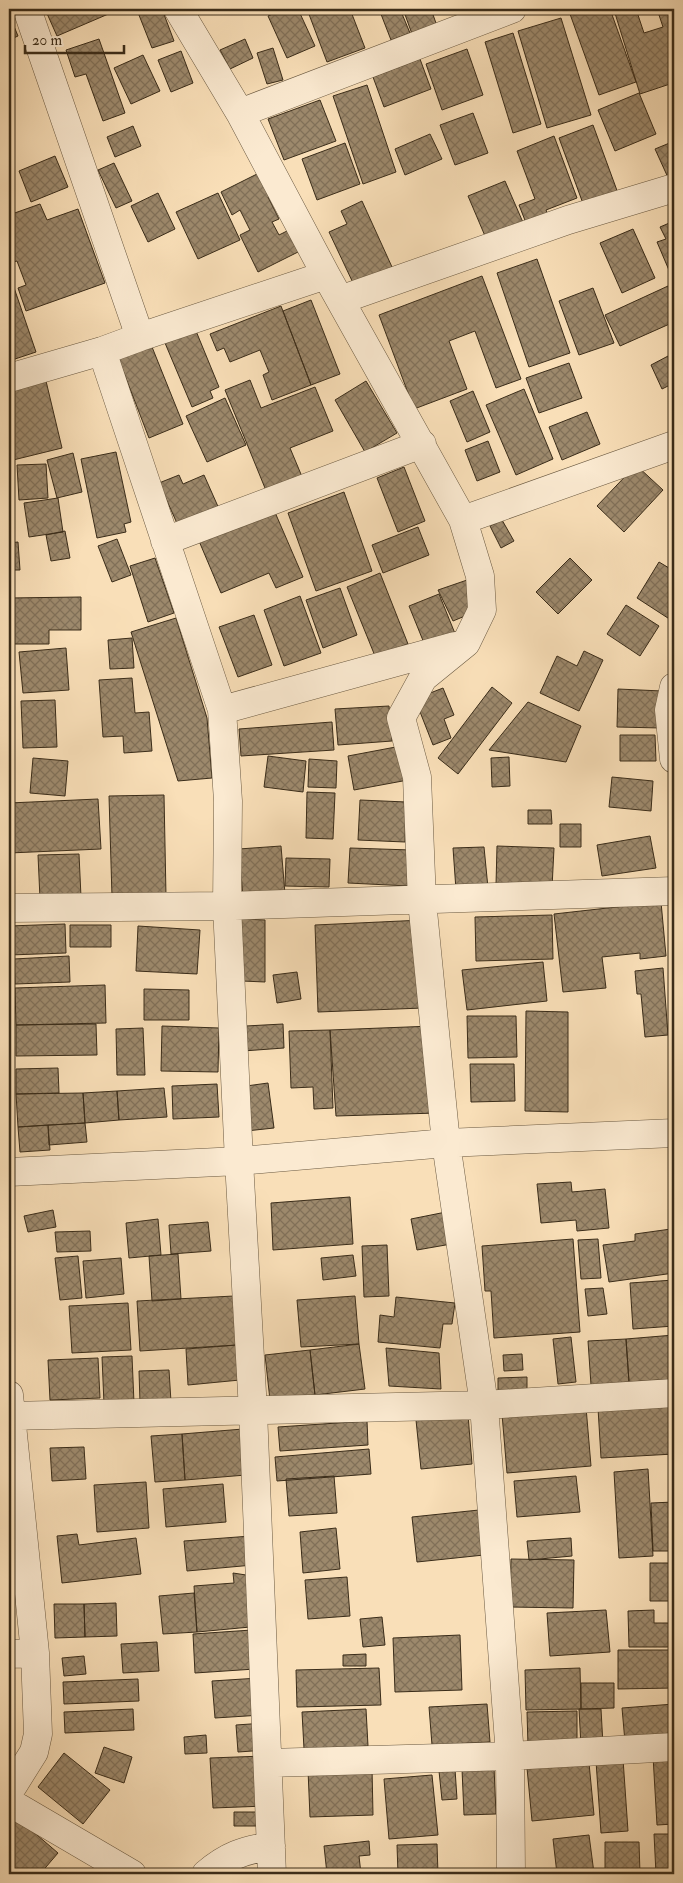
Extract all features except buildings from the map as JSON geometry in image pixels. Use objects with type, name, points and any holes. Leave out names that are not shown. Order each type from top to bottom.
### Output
[{"type":"street","points":[[27,9],[140,337]]},
{"type":"street","points":[[178,9],[240,113],[326,275],[463,520],[480,576],[482,610],[466,643],[423,678],[402,718],[417,777],[422,901],[446,1143],[484,1405],[510,1756],[511,1874]]},
{"type":"street","points":[[240,113],[512,9]]},
{"type":"street","points":[[340,300],[568,220],[674,188]]},
{"type":"street","points":[[9,378],[102,351],[326,275]]},
{"type":"street","points":[[102,351],[222,710],[228,800],[227,906],[238,1161],[253,1411],[272,1874]]},
{"type":"street","points":[[165,541],[422,444]]},
{"type":"street","points":[[463,520],[674,445]]},
{"type":"street","points":[[222,710],[466,643]]},
{"type":"street","points":[[674,687],[669,710],[674,760]]},
{"type":"street","points":[[9,908],[227,906],[674,892]]},
{"type":"street","points":[[9,1172],[238,1161],[446,1143],[674,1133]]},
{"type":"street","points":[[9,1792],[34,1752],[38,1734],[22,1653],[10,1409],[253,1411],[484,1405],[674,1393]]},
{"type":"street","points":[[268,1764],[510,1756],[674,1747]]},
{"type":"street","points":[[9,1802],[132,1874]]},
{"type":"street","points":[[206,1874],[219,1863],[234,1855],[248,1850],[271,1846]]}]
